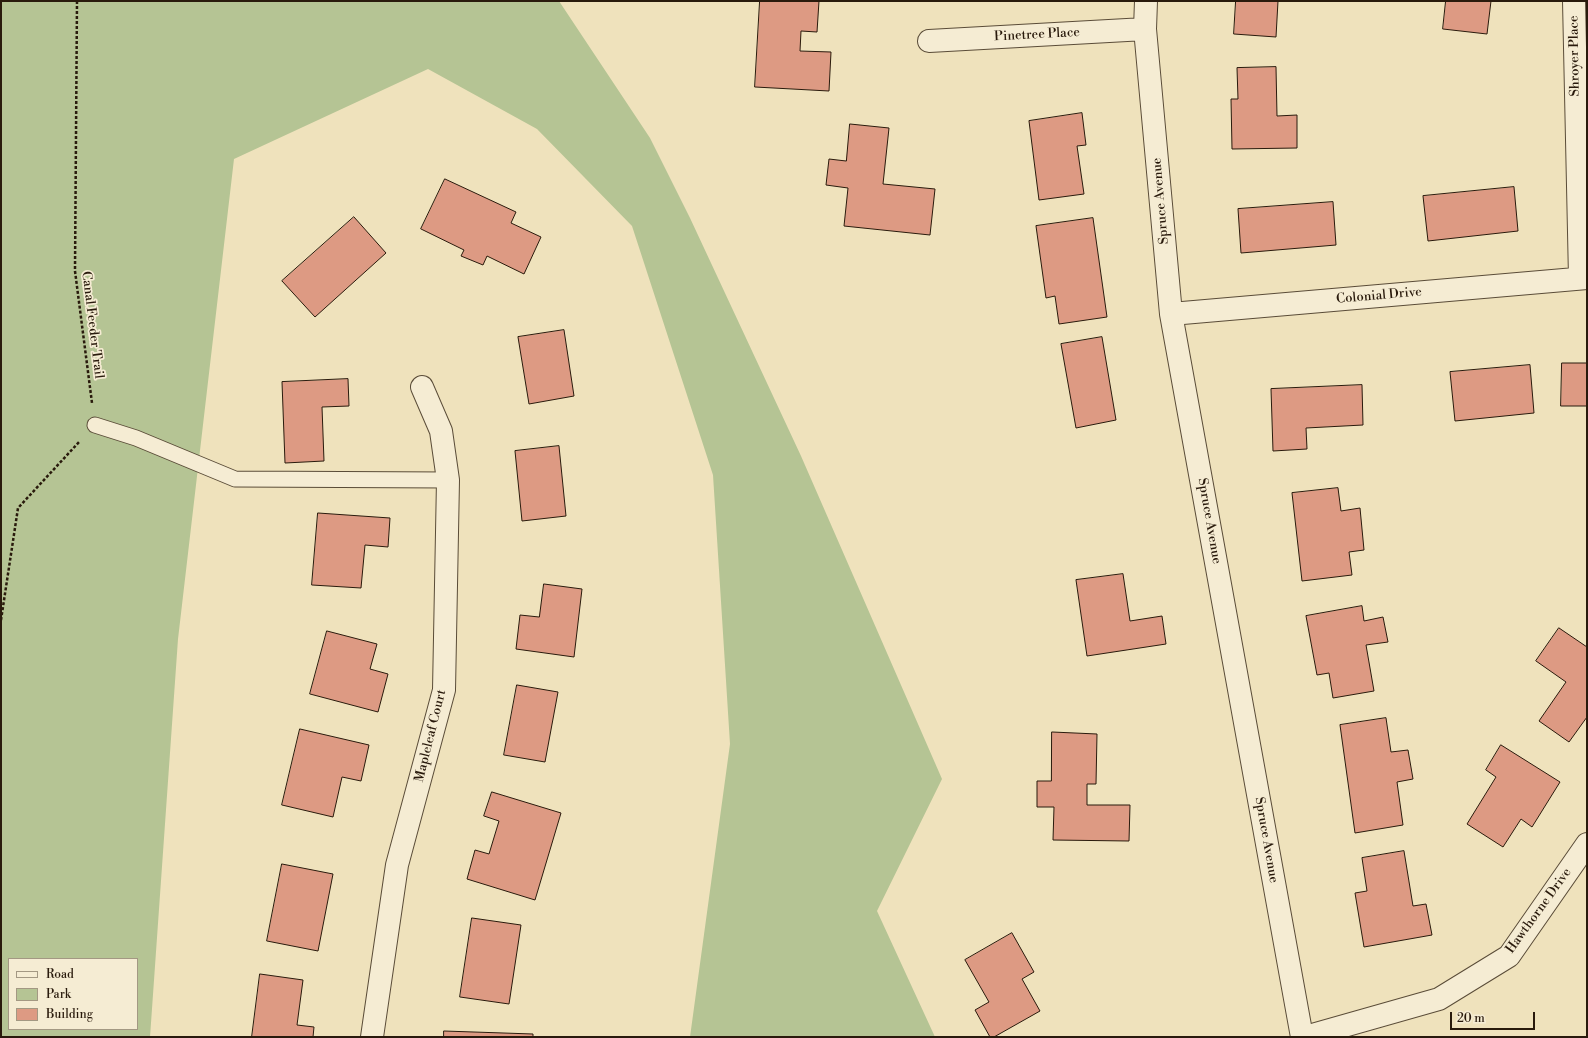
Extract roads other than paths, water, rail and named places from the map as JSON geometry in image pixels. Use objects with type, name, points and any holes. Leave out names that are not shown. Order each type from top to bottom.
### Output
[{"type":"street","name":"Spruce Avenue","points":[[1146,1],[1145,29],[1171,314],[1302,1037]]},
{"type":"street","name":"Shroyer Place","points":[[1574,1],[1583,278]]},
{"type":"street","name":"Pinetree Place","points":[[929,41],[1145,29]]},
{"type":"street","name":"Colonial Drive","points":[[1171,314],[1583,278]]},
{"type":"street","name":"Mapleleaf Court","points":[[372,1037],[397,865],[444,690],[448,480],[441,431],[422,387]]},
{"type":"street","name":"Hawthorne Drive","points":[[1306,1037],[1438,999],[1509,956],[1587,844]]},
{"type":"lane","points":[[95,425],[136,438],[235,479],[448,480]]}]
